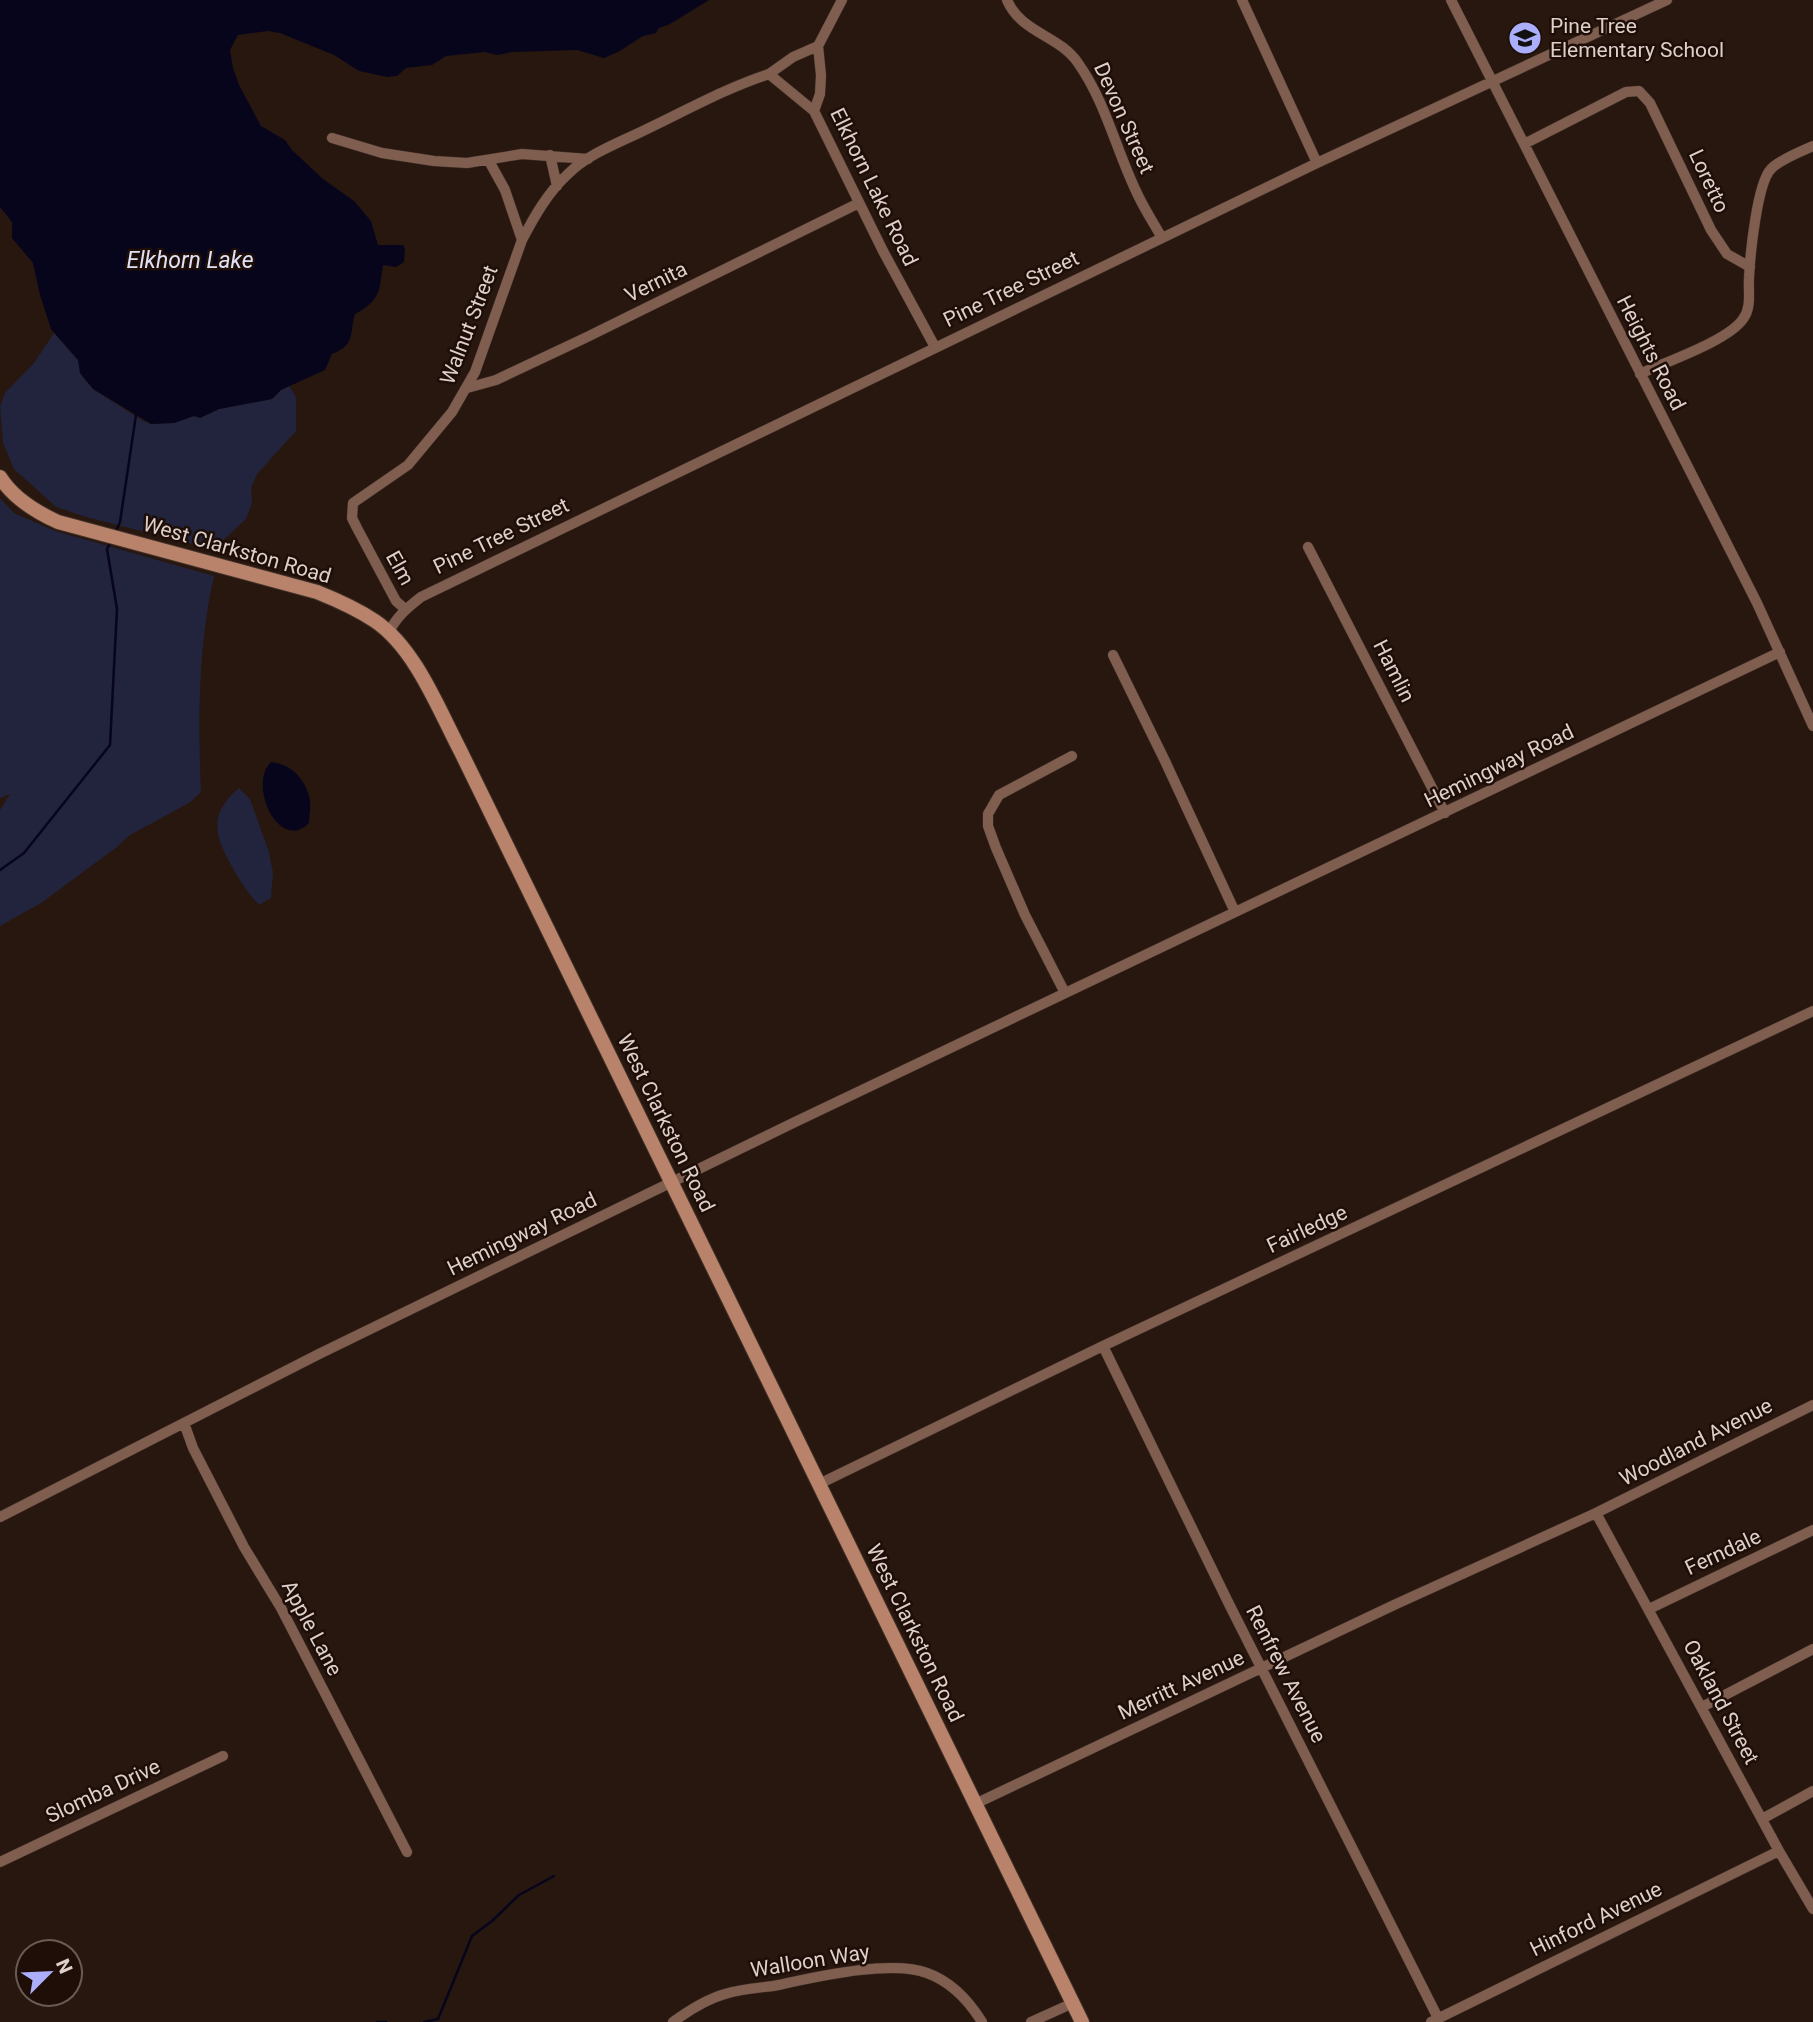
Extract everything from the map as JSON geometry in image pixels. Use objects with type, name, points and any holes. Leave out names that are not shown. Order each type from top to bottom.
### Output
[{"type":"main road","name":"West Clarkston Road","points":[[0,477],[13,494],[40,514],[58,522],[317,592],[377,622],[406,652],[429,691],[672,1182],[1082,2022]]},
{"type":"street","points":[[818,46],[842,0]]},
{"type":"street","name":"Devon Street","points":[[1007,0],[1021,21],[1055,42],[1076,60],[1088,78],[1136,192],[1162,238]]},
{"type":"street","points":[[1242,0],[1317,163]]},
{"type":"street","name":"Heights Road","points":[[1451,0],[1780,652],[1813,725]]},
{"type":"street","name":"Pine Tree Street","points":[[388,634],[405,609],[421,597],[1317,163],[1667,0]]},
{"type":"street","name":"Walnut Street","points":[[365,544],[352,518],[353,503],[408,465],[452,412],[475,372],[522,240],[557,186],[579,164],[588,159],[722,92],[769,74],[793,57],[818,46]]},
{"type":"street","name":"Elkhorn Lake Road","points":[[818,46],[820,94],[814,111],[935,347]]},
{"type":"street","points":[[769,74],[814,111]]},
{"type":"street","name":"Loretto","points":[[1524,144],[1626,92],[1639,91],[1647,100],[1670,142],[1711,230],[1727,254],[1750,267]]},
{"type":"street","points":[[332,138],[382,153],[434,162],[467,163],[522,155],[588,159]]},
{"type":"street","points":[[1640,374],[1714,341],[1743,320],[1749,307],[1750,267],[1761,186],[1771,168],[1813,146]]},
{"type":"street","points":[[550,155],[557,186]]},
{"type":"street","points":[[489,161],[505,190],[522,240]]},
{"type":"street","name":"Vernita","points":[[467,388],[495,380],[585,338],[859,203]]},
{"type":"street","name":"Elm","points":[[365,544],[396,601],[405,609]]},
{"type":"street","name":"Hamlin","points":[[1308,547],[1445,813]]},
{"type":"street","name":"Hemingway Road","points":[[0,1517],[319,1354],[672,1182],[1780,652]]},
{"type":"street","points":[[1113,655],[1235,912]]},
{"type":"street","points":[[1065,992],[1025,915],[996,848],[988,826],[988,814],[999,795],[1072,757]]},
{"type":"street","name":"Fairledge","points":[[819,1484],[1103,1346],[1813,1011]]},
{"type":"street","name":"Renfrew Avenue","points":[[1103,1346],[1434,2020]]},
{"type":"street","name":"Woodland Avenue","points":[[1596,1513],[1813,1405]]},
{"type":"street","name":"Apple Lane","points":[[184,1423],[193,1448],[244,1548],[281,1608],[407,1852]]},
{"type":"street","name":"Merritt Avenue","points":[[975,1804],[1394,1605],[1596,1513]]},
{"type":"street","name":"Oakland Street","points":[[1596,1513],[1779,1852],[1813,1909]]},
{"type":"street","name":"Ferndale","points":[[1649,1609],[1813,1530]]},
{"type":"street","points":[[1702,1707],[1813,1649]]},
{"type":"street","name":"Slomba Drive","points":[[0,1862],[223,1756]]},
{"type":"street","points":[[1762,1819],[1813,1791]]},
{"type":"street","name":"Hinford Avenue","points":[[1434,2020],[1779,1852]]},
{"type":"street","name":"Walloon Way","points":[[673,2022],[724,1994],[856,1970],[911,1969],[927,1972],[959,1992],[982,2022]]},
{"type":"street","points":[[1031,2022],[1073,2003]]},
{"type":"shaded area","points":[[54,333],[78,360],[82,376],[93,389],[151,424],[174,423],[194,416],[200,418],[219,409],[272,399],[289,386],[296,397],[296,431],[257,474],[251,488],[252,503],[246,519],[216,547],[200,546],[56,507],[14,469],[3,443],[0,407],[5,393],[34,363]]},
{"type":"shaded area","points":[[0,498],[14,513],[55,531],[214,576],[200,683],[201,792],[189,803],[130,835],[41,903],[0,926],[0,810],[10,794],[0,798]]},
{"type":"shaded area","points":[[239,788],[250,799],[269,852],[273,873],[271,898],[259,905],[234,871],[218,834],[217,825],[223,807]]},
{"type":"water","name":"Elkhorn Lake","points":[[0,0],[709,0],[659,28],[656,33],[643,36],[604,58],[577,50],[497,55],[485,52],[446,56],[432,65],[406,68],[397,76],[387,77],[359,71],[334,55],[280,33],[268,31],[238,35],[230,50],[233,68],[261,126],[285,140],[323,179],[354,201],[371,221],[378,245],[403,245],[404,262],[396,267],[383,265],[377,294],[370,304],[355,314],[348,342],[332,354],[325,370],[281,390],[272,399],[219,409],[200,418],[194,416],[174,423],[151,424],[93,389],[80,373],[78,360],[51,329],[33,263],[12,238],[12,222],[0,207]]},
{"type":"water","points":[[271,762],[291,769],[308,792],[309,823],[298,830],[287,830],[270,813],[263,786],[265,773]]},
{"type":"waterway","points":[[116,531],[120,522],[136,415]]},
{"type":"waterway","points":[[0,870],[24,853],[110,745],[117,609],[107,549],[112,540]]},
{"type":"waterway","points":[[424,2022],[438,2019],[472,1936],[519,1895],[554,1876]]},
{"type":"waterway","points":[[377,2022],[386,2022]]},
{"type":"place","name":"Pine Tree Elementary School","points":[[1525,38]]}]
